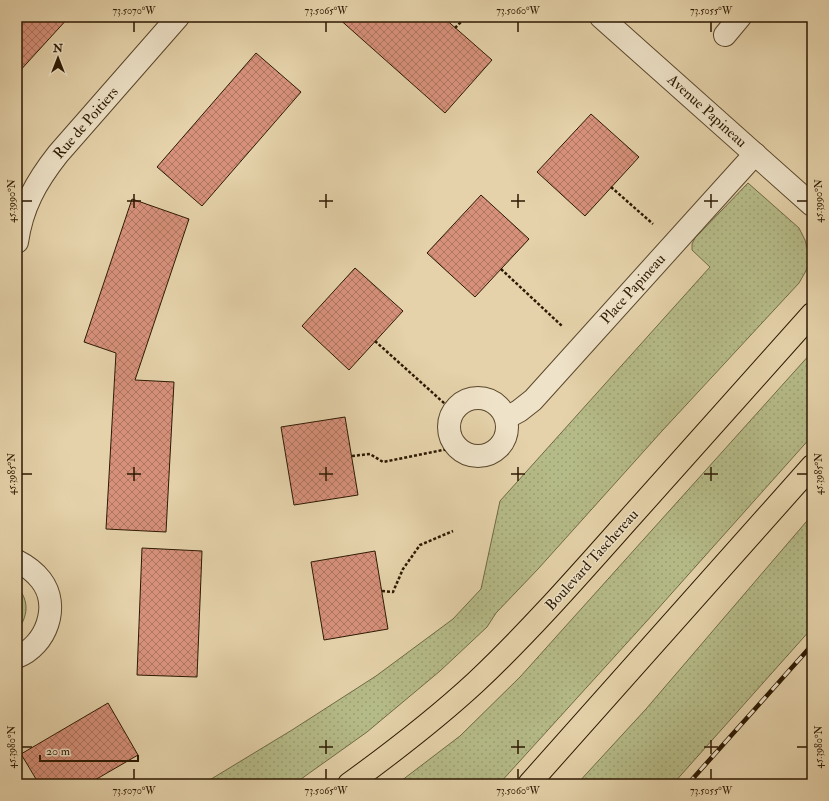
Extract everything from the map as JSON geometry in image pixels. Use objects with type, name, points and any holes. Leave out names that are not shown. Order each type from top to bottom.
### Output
[{"type":"main road","name":"Boulevard Taschereau","points":[[349,784],[399,748],[436,717],[509,649],[590,563],[812,314]]},
{"type":"main road","points":[[529,784],[812,466]]},
{"type":"street","name":"Rue de Poitiers","points":[[17,242],[24,213],[31,193],[43,173],[63,148],[178,17]]},
{"type":"street","name":"Avenue Papineau","points":[[601,17],[812,205]]},
{"type":"street","points":[[725,35],[740,17]]},
{"type":"street","name":"Place Papineau","points":[[506,418],[519,411],[533,400],[755,154]]},
{"type":"street","points":[[477,398],[486,399],[494,403],[502,410],[506,418],[508,427],[506,437],[494,452],[485,455],[465,453],[452,439],[450,420],[460,405],[468,400],[477,398]]},
{"type":"street","points":[[17,561],[31,568],[42,581],[49,596],[50,613],[46,629],[37,644],[24,654],[17,657]]},
{"type":"path","points":[[455,28],[466,17]]},
{"type":"path","points":[[611,188],[675,242]]},
{"type":"path","points":[[501,269],[583,345]]},
{"type":"path","points":[[375,341],[454,412]]},
{"type":"path","points":[[352,456],[370,454],[384,462],[458,447]]},
{"type":"path","points":[[382,591],[393,592],[404,569],[420,545],[453,531]]},
{"type":"green space","points":[[748,183],[799,228],[805,240],[809,255],[807,269],[799,283],[496,613],[487,627],[440,671],[367,732],[294,784],[203,784],[292,730],[376,676],[453,619],[481,589],[500,501],[710,267],[692,250],[692,244],[695,238]]},
{"type":"green space","points":[[812,352],[812,436],[499,784],[397,784],[460,736],[520,677]]},
{"type":"green space","points":[[812,515],[812,628],[673,784],[577,784],[646,709]]},
{"type":"green space","points":[[17,587],[24,598],[26,609],[21,625],[17,630]]},
{"type":"building","points":[[17,17],[69,17],[17,74]]},
{"type":"building","points":[[337,17],[443,17],[492,60],[445,113]]},
{"type":"building","points":[[256,53],[301,92],[202,206],[157,167]]},
{"type":"building","points":[[591,114],[639,157],[585,216],[537,172]]},
{"type":"building","points":[[481,195],[529,239],[475,297],[427,253]]},
{"type":"building","points":[[132,199],[189,219],[135,380],[174,382],[166,532],[106,529],[116,353],[84,342]]},
{"type":"building","points":[[355,268],[403,311],[349,370],[302,326]]},
{"type":"building","points":[[345,417],[358,495],[294,505],[281,427]]},
{"type":"building","points":[[142,548],[202,551],[197,677],[137,675]]},
{"type":"building","points":[[375,551],[388,629],[324,640],[311,562]]},
{"type":"building","points":[[108,703],[138,755],[88,784],[39,784],[21,754]]},
{"type":"railway","points":[[688,784],[812,645]]}]
